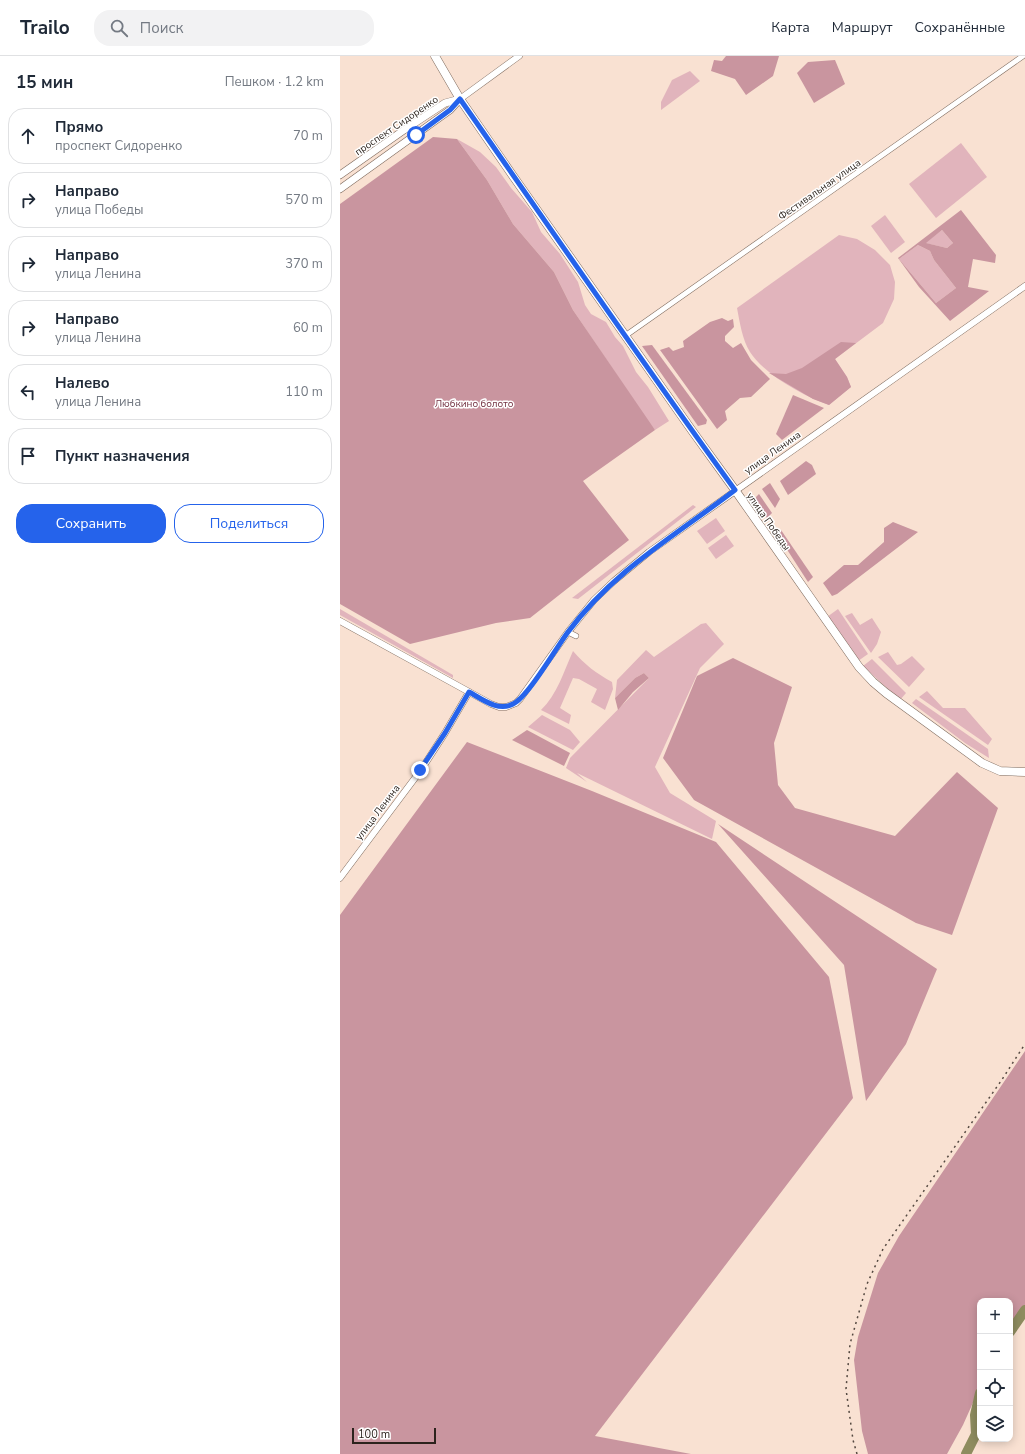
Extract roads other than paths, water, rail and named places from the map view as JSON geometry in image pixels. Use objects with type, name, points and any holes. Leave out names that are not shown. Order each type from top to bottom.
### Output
[{"type":"main road","name":"улица Победы","points":[[435,56],[460,99],[692,432],[735,490],[859,667],[873,682],[971,756],[992,768],[1007,772],[1025,772]]},
{"type":"main road","name":"проспект Сидоренко","points":[[340,175],[445,103],[460,99]]},
{"type":"main road","name":"проспект Сидоренко","points":[[340,189],[450,110],[460,99]]},
{"type":"street","points":[[460,99],[519,56]]},
{"type":"street","name":"Фестивальная улица","points":[[625,336],[1023,56]]},
{"type":"street","name":"улица Ленина","points":[[340,878],[420,770],[445,733],[469,692],[499,707],[506,707],[516,703],[527,691],[568,632],[594,600],[649,552],[1025,286]]},
{"type":"street","points":[[340,621],[469,692]]},
{"type":"street","points":[[568,632],[576,636]]},
{"type":"waterway","points":[[1013,1328],[1025,1310]]},
{"type":"waterway","points":[[966,1454],[976,1434],[975,1415],[977,1406]]},
{"type":"railway","points":[[857,1454],[853,1440],[846,1389],[850,1344],[867,1284],[883,1249],[1001,1081],[1025,1044]]},
{"type":"park label","name":"Любкино болото","points":[[474,403]]}]
